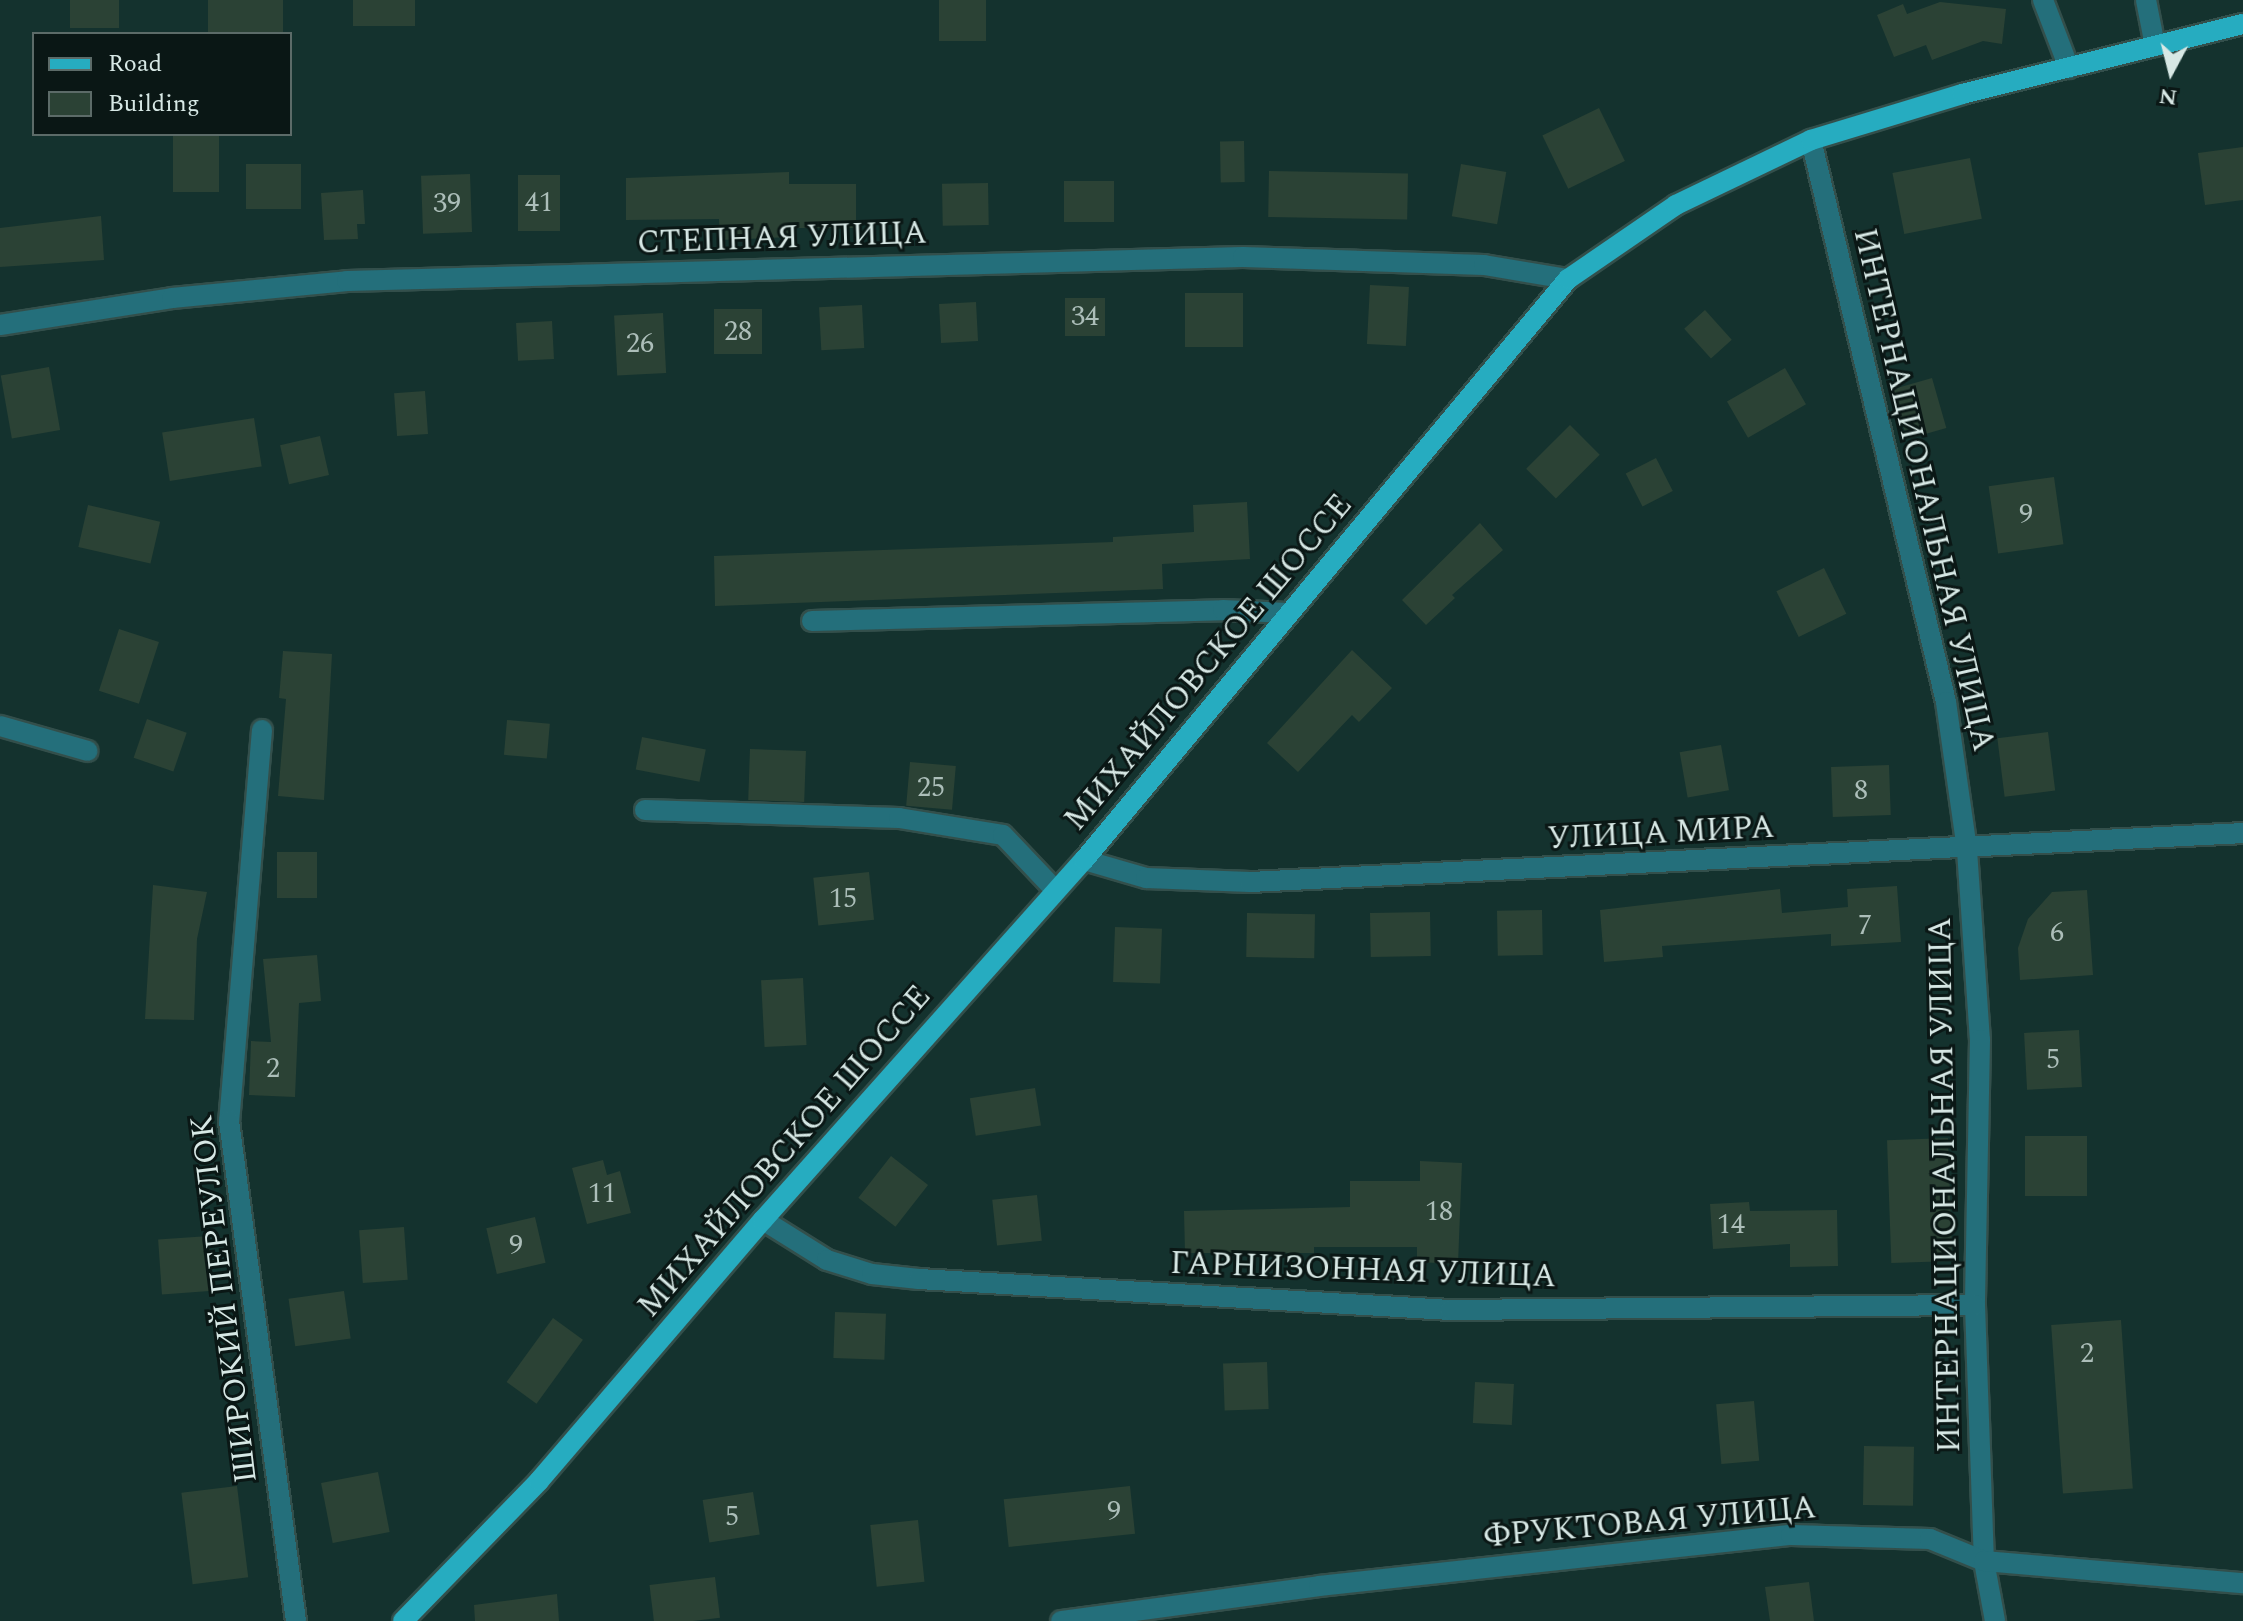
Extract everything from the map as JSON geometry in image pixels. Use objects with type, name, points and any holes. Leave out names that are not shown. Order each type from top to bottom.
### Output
[{"type":"main road","name":"МИХАЙЛОВСКОЕ ШОССЕ","points":[[403,1621],[539,1481],[763,1220],[1084,860],[1568,279],[1676,205],[1811,140],[1962,94],[2243,24]]},
{"type":"street","points":[[2043,0],[2069,68]]},
{"type":"street","points":[[2146,0],[2155,46]]},
{"type":"street","name":"ИНТЕРНАЦИОНАЛЬНАЯ УЛИЦА","points":[[1811,140],[1946,702],[1967,850],[1980,1040],[1975,1305],[1984,1561],[1995,1621]]},
{"type":"street","name":"СТЕПНАЯ УЛИЦА","points":[[0,325],[172,298],[379,280],[1243,257],[1442,262],[1568,279]]},
{"type":"street","points":[[812,621],[1223,610],[1287,613]]},
{"type":"street","points":[[0,726],[88,751]]},
{"type":"street","name":"ШИРОКИЙ ПЕРЕУЛОК","points":[[262,730],[229,1121],[296,1621]]},
{"type":"street","points":[[645,810],[899,818],[1003,835],[1055,890]]},
{"type":"street","name":"УЛИЦА МИРА","points":[[1084,860],[1146,878],[1250,882],[1967,850],[2243,833]]},
{"type":"street","name":"ГАРНИЗОННАЯ УЛИЦА","points":[[763,1220],[827,1260],[872,1274],[919,1279],[1450,1310],[1975,1305]]},
{"type":"street","name":"ФРУКТОВАЯ УЛИЦА","points":[[1061,1621],[1319,1586],[1791,1535],[1930,1539],[1984,1561],[2243,1583]]},
{"type":"building","points":[[70,0],[119,0],[119,28],[70,28]]},
{"type":"building","points":[[208,0],[283,0],[283,32],[208,32]]},
{"type":"building","points":[[353,0],[415,0],[415,26],[353,26]]},
{"type":"building","points":[[939,0],[986,0],[986,41],[939,41]]},
{"type":"building","points":[[1940,2],[2006,9],[2002,44],[1983,41],[1932,60],[1926,45],[1894,57],[1877,15],[1903,4],[1907,14]]},
{"type":"building","points":[[1599,108],[1625,161],[1568,189],[1542,136]]},
{"type":"building","points":[[173,136],[219,136],[219,192],[173,192]]},
{"type":"building","points":[[1220,141],[1244,141],[1245,182],[1221,182]]},
{"type":"building","points":[[2243,147],[2243,200],[2205,205],[2198,153]]},
{"type":"building","points":[[1970,158],[1982,219],[1904,234],[1892,173]]},
{"type":"building","points":[[246,164],[301,164],[301,209],[246,209]]},
{"type":"building","points":[[1461,164],[1506,172],[1497,224],[1452,216]]},
{"type":"building","points":[[1269,171],[1408,173],[1407,219],[1268,217]]},
{"type":"building","points":[[789,172],[789,184],[856,184],[856,228],[790,228],[791,237],[720,240],[719,219],[626,220],[626,178]]},
{"type":"building","points":[[470,174],[472,232],[423,234],[421,176]]},
{"type":"building","points":[[518,175],[560,175],[560,231],[518,231]]},
{"type":"building","points":[[1064,181],[1114,181],[1114,222],[1064,222]]},
{"type":"building","points":[[988,183],[989,225],[943,226],[942,184]]},
{"type":"building","points":[[363,190],[365,224],[357,224],[358,239],[324,240],[321,193]]},
{"type":"building","points":[[101,216],[104,260],[0,267],[0,228]]},
{"type":"building","points":[[1370,285],[1409,287],[1406,346],[1367,344]]},
{"type":"building","points":[[1185,293],[1243,293],[1243,347],[1185,347]]},
{"type":"building","points":[[1065,298],[1105,298],[1105,336],[1065,336]]},
{"type":"building","points":[[976,302],[978,341],[941,343],[939,304]]},
{"type":"building","points":[[862,305],[864,348],[821,350],[819,307]]},
{"type":"building","points":[[714,309],[762,309],[762,354],[714,354]]},
{"type":"building","points":[[1705,310],[1732,340],[1711,358],[1684,329]]},
{"type":"building","points":[[663,313],[666,373],[617,375],[614,316]]},
{"type":"building","points":[[552,321],[554,359],[518,361],[516,323]]},
{"type":"building","points":[[49,367],[60,430],[12,439],[1,376]]},
{"type":"building","points":[[1785,368],[1806,404],[1748,438],[1727,402]]},
{"type":"building","points":[[1932,378],[1946,428],[1907,439],[1893,389]]},
{"type":"building","points":[[425,391],[428,434],[397,436],[394,393]]},
{"type":"building","points":[[254,418],[262,466],[170,481],[162,433]]},
{"type":"building","points":[[1570,425],[1600,455],[1556,499],[1526,469]]},
{"type":"building","points":[[320,436],[329,475],[289,484],[280,445]]},
{"type":"building","points":[[1656,458],[1673,491],[1643,506],[1626,473]]},
{"type":"building","points":[[2054,477],[2063,544],[1998,554],[1989,486]]},
{"type":"building","points":[[1247,502],[1250,559],[1162,564],[1163,589],[715,606],[714,556],[1113,542],[1113,537],[1194,532],[1193,505]]},
{"type":"building","points":[[88,505],[160,522],[150,564],[78,547]]},
{"type":"building","points":[[1480,523],[1503,550],[1452,595],[1455,598],[1426,625],[1402,600]]},
{"type":"building","points":[[1824,568],[1846,614],[1799,637],[1776,591]]},
{"type":"building","points":[[119,629],[159,642],[139,704],[99,691]]},
{"type":"building","points":[[1352,650],[1392,688],[1359,722],[1352,715],[1298,772],[1267,743]]},
{"type":"building","points":[[283,651],[332,654],[324,800],[278,796],[286,699],[279,698]]},
{"type":"building","points":[[147,719],[187,733],[173,771],[134,758]]},
{"type":"building","points":[[507,720],[550,724],[547,759],[504,755]]},
{"type":"building","points":[[2048,732],[2055,791],[2005,797],[1997,738]]},
{"type":"building","points":[[642,737],[706,749],[700,782],[636,769]]},
{"type":"building","points":[[1721,745],[1729,790],[1688,798],[1680,752]]},
{"type":"building","points":[[750,749],[806,751],[804,802],[748,800]]},
{"type":"building","points":[[910,762],[956,766],[952,810],[906,806]]},
{"type":"building","points":[[1889,765],[1891,815],[1833,817],[1831,767]]},
{"type":"building","points":[[277,852],[317,852],[317,898],[277,898]]},
{"type":"building","points":[[869,872],[874,920],[818,926],[813,878]]},
{"type":"building","points":[[153,885],[207,892],[197,939],[194,1020],[145,1019]]},
{"type":"building","points":[[1897,886],[1901,942],[1831,946],[1831,934],[1662,946],[1663,957],[1604,962],[1600,910],[1780,889],[1782,913],[1848,907],[1847,889]]},
{"type":"building","points":[[2087,890],[2093,975],[2020,980],[2018,948],[2028,919],[2052,892]]},
{"type":"building","points":[[1542,910],[1543,955],[1498,956],[1497,911]]},
{"type":"building","points":[[1430,912],[1431,956],[1371,957],[1370,913]]},
{"type":"building","points":[[1247,913],[1315,914],[1314,958],[1246,957]]},
{"type":"building","points":[[1115,927],[1162,929],[1160,984],[1113,982]]},
{"type":"building","points":[[317,955],[321,1001],[299,1003],[295,1097],[249,1095],[251,1041],[271,1042],[263,959]]},
{"type":"building","points":[[803,978],[807,1045],[765,1047],[761,980]]},
{"type":"building","points":[[2079,1030],[2082,1087],[2027,1090],[2024,1033]]},
{"type":"building","points":[[1035,1088],[1041,1126],[976,1136],[970,1098]]},
{"type":"building","points":[[2025,1136],[2087,1136],[2087,1196],[2025,1196]]},
{"type":"building","points":[[1948,1138],[1952,1261],[1891,1263],[1887,1140]]},
{"type":"building","points":[[891,1156],[928,1185],[895,1227],[858,1198]]},
{"type":"building","points":[[603,1160],[607,1175],[620,1171],[631,1213],[587,1224],[572,1168]]},
{"type":"building","points":[[1420,1161],[1462,1163],[1458,1264],[1417,1262],[1417,1247],[1314,1247],[1314,1253],[1185,1253],[1184,1211],[1350,1207],[1350,1181],[1420,1181]]},
{"type":"building","points":[[1037,1195],[1042,1241],[997,1245],[992,1200]]},
{"type":"building","points":[[1749,1202],[1750,1211],[1837,1210],[1838,1266],[1790,1267],[1790,1244],[1713,1249],[1710,1204]]},
{"type":"building","points":[[535,1217],[546,1263],[497,1274],[486,1228]]},
{"type":"building","points":[[404,1227],[408,1280],[363,1283],[359,1230]]},
{"type":"building","points":[[209,1236],[213,1291],[162,1294],[158,1240]]},
{"type":"building","points":[[344,1291],[351,1339],[295,1346],[289,1299]]},
{"type":"building","points":[[835,1312],[886,1314],[884,1360],[833,1358]]},
{"type":"building","points":[[553,1318],[583,1340],[536,1404],[507,1382]]},
{"type":"building","points":[[2121,1320],[2133,1489],[2063,1493],[2051,1325]]},
{"type":"building","points":[[1267,1362],[1269,1409],[1225,1411],[1223,1364]]},
{"type":"building","points":[[1475,1382],[1514,1384],[1512,1425],[1473,1423]]},
{"type":"building","points":[[1754,1401],[1759,1461],[1721,1464],[1716,1404]]},
{"type":"building","points":[[1864,1446],[1914,1447],[1913,1506],[1863,1505]]},
{"type":"building","points":[[378,1472],[390,1532],[333,1543],[321,1483]]},
{"type":"building","points":[[237,1486],[248,1577],[193,1584],[181,1493]]},
{"type":"building","points":[[1130,1486],[1135,1534],[1009,1547],[1004,1499]]},
{"type":"building","points":[[753,1492],[760,1534],[709,1542],[703,1500]]},
{"type":"building","points":[[918,1520],[924,1582],[877,1587],[870,1525]]},
{"type":"building","points":[[715,1577],[720,1618],[654,1621],[649,1585]]},
{"type":"building","points":[[1809,1582],[1814,1621],[1770,1621],[1765,1587]]},
{"type":"building","points":[[557,1594],[559,1621],[475,1621],[474,1605]]}]
